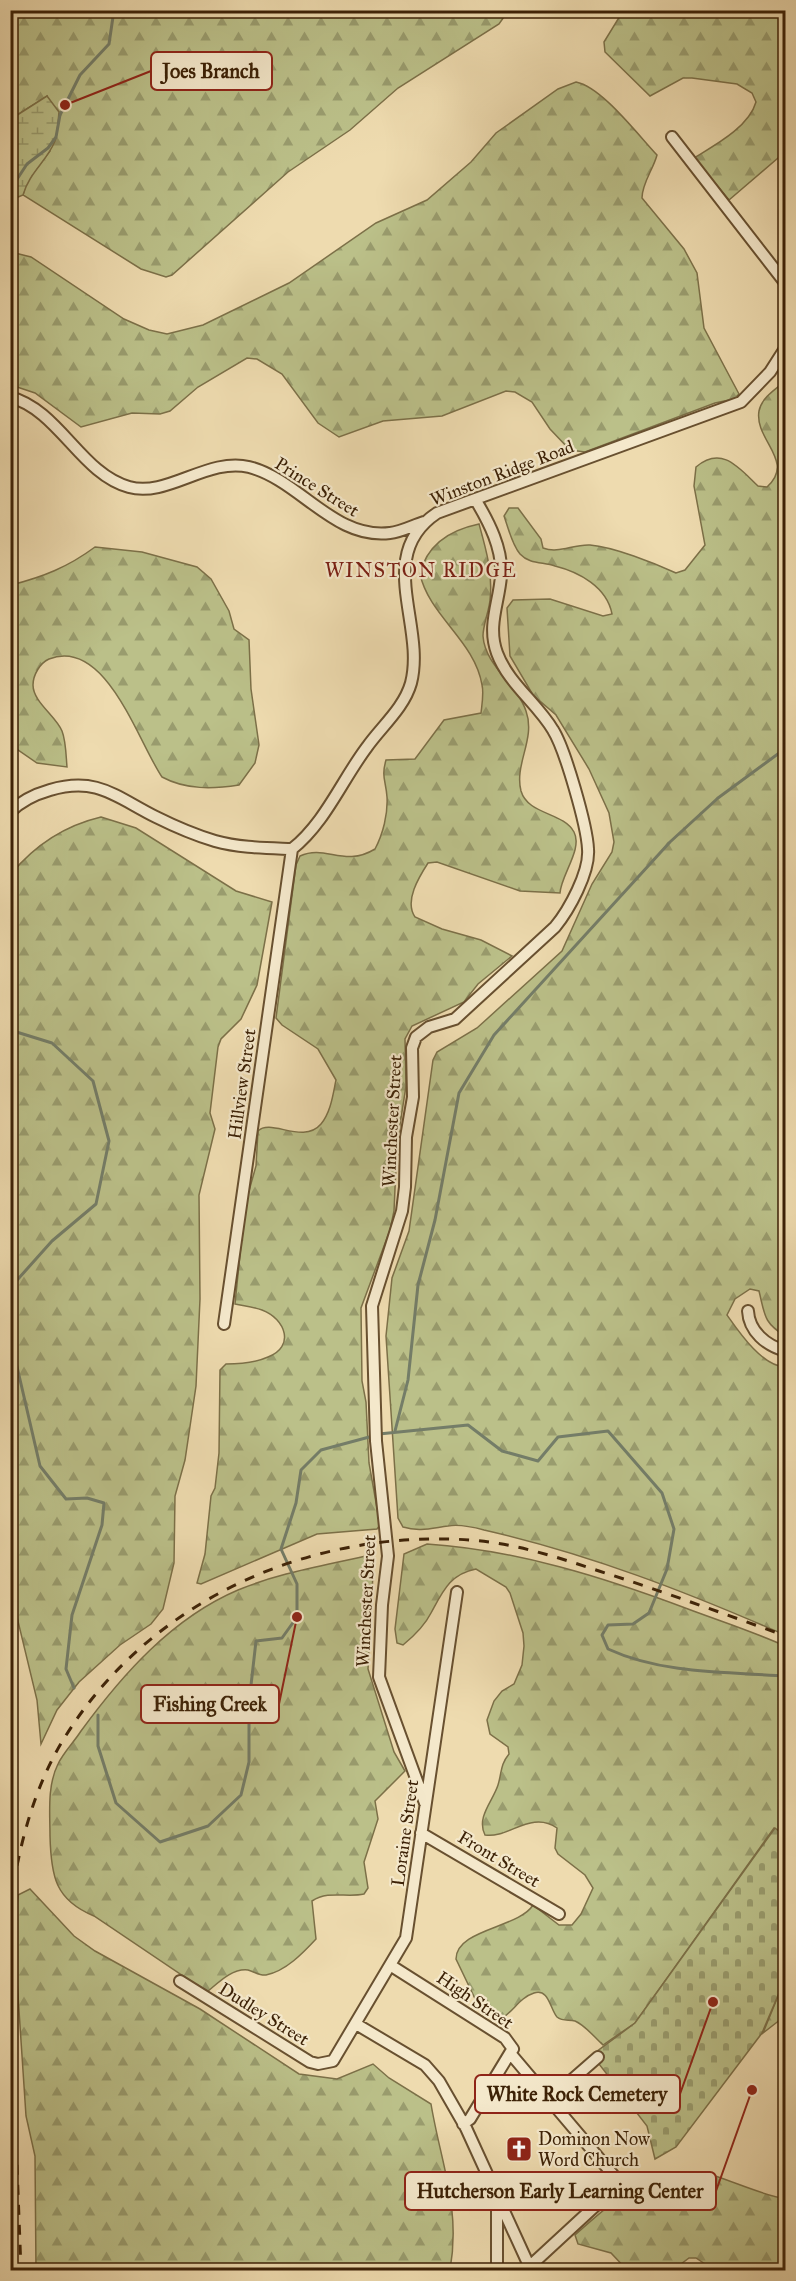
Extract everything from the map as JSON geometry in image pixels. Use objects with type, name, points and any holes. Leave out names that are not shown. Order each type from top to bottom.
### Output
[{"type":"street","points":[[672,137],[786,284]]},
{"type":"street","name":"Winston Ridge Road","points":[[292,849],[304,840],[316,824],[366,747],[398,708],[410,685],[414,639],[403,573],[409,549],[424,522],[437,513],[741,402],[770,372],[786,347]]},
{"type":"street","name":"Prince Street","points":[[10,397],[30,405],[96,466],[130,488],[161,485],[215,468],[237,465],[248,467],[283,482],[357,531],[392,533],[424,522]]},
{"type":"street","name":"Winchester Street","points":[[425,1803],[379,1677],[382,1605],[388,1556],[376,1436],[372,1306],[402,1211],[406,1137],[413,1097],[412,1048],[423,1031],[455,1018],[555,927],[568,912],[589,850],[563,752],[554,731],[508,673],[497,653],[492,626],[501,575],[499,552],[488,520],[476,499]]},
{"type":"street","points":[[10,812],[39,793],[65,785],[84,784],[101,787],[155,816],[215,841],[240,846],[292,849]]},
{"type":"street","name":"Hillview Street","points":[[224,1324],[292,849]]},
{"type":"street","points":[[748,1311],[749,1322],[755,1332],[772,1346],[786,1351]]},
{"type":"street","name":"Loraine Street","points":[[333,2061],[406,1938],[457,1592]]},
{"type":"street","name":"Front Street","points":[[421,1833],[558,1914]]},
{"type":"street","name":"High Street","points":[[390,1965],[505,2038],[513,2049],[510,2053],[620,2183],[526,2269]]},
{"type":"street","name":"Dudley Street","points":[[180,1981],[310,2062],[318,2064],[333,2061]]},
{"type":"street","points":[[356,2024],[425,2065],[439,2081],[463,2124],[497,2196],[526,2269]]},
{"type":"street","points":[[463,2124],[470,2119],[510,2053]]},
{"type":"street","points":[[550,2099],[598,2057]]},
{"type":"street","points":[[497,2196],[497,2271]]},
{"type":"green space","points":[[505,10],[506,14],[499,24],[398,88],[350,130],[288,172],[172,275],[166,277],[141,269],[23,195],[26,182],[50,151],[47,96],[11,119],[11,11]]},
{"type":"green space","points":[[623,11],[785,11],[785,152],[729,200],[694,158],[739,127],[756,102],[752,93],[737,84],[683,78],[650,96],[605,52],[604,42]]},
{"type":"green space","points":[[576,82],[586,86],[608,102],[657,155],[642,198],[684,249],[697,273],[704,328],[739,394],[734,399],[715,403],[585,452],[570,450],[550,429],[532,402],[515,392],[506,391],[442,416],[383,421],[339,437],[318,423],[282,374],[257,359],[247,358],[198,387],[170,411],[160,414],[132,413],[81,427],[35,393],[11,385],[11,252],[31,257],[124,319],[149,330],[167,334],[203,325],[289,283],[376,223],[427,200],[471,162],[496,133],[558,89]]},
{"type":"green space","points":[[47,96],[59,112],[55,141],[29,180],[23,195],[11,200],[11,119]]},
{"type":"green space","points":[[783,383],[786,383],[785,1336],[769,1322],[759,1291],[750,1289],[735,1299],[727,1315],[760,1355],[776,1365],[785,1367],[785,1635],[674,1589],[562,1550],[466,1526],[452,1525],[420,1529],[403,1527],[398,1518],[386,1336],[392,1278],[409,1231],[433,1060],[437,1052],[477,1028],[562,951],[592,884],[612,852],[614,842],[609,813],[589,769],[556,715],[533,695],[510,656],[507,608],[513,600],[550,599],[603,616],[612,614],[609,604],[591,582],[573,572],[532,561],[520,554],[504,516],[509,508],[518,508],[541,539],[543,548],[549,550],[584,545],[600,546],[634,556],[676,573],[685,570],[705,545],[694,486],[696,467],[714,458],[730,461],[758,486],[767,487],[775,477],[777,468],[776,459],[759,422],[759,411],[765,399]]},
{"type":"green space","points":[[479,524],[491,580],[483,632],[485,647],[495,666],[522,701],[528,721],[527,741],[520,771],[521,791],[531,805],[569,825],[576,839],[574,854],[560,893],[520,891],[437,862],[428,863],[414,889],[411,904],[415,917],[442,929],[481,940],[512,956],[478,984],[464,1002],[412,1026],[405,1039],[406,1086],[397,1144],[394,1211],[390,1230],[361,1308],[362,1381],[366,1402],[369,1463],[380,1525],[377,1529],[317,1534],[201,1584],[197,1583],[205,1554],[211,1496],[215,1488],[219,1453],[220,1370],[226,1364],[247,1363],[268,1357],[282,1347],[284,1340],[282,1326],[270,1314],[235,1304],[245,1205],[256,1166],[258,1131],[271,1127],[297,1132],[314,1130],[327,1114],[336,1080],[318,1049],[282,1025],[276,1018],[296,865],[300,856],[309,853],[354,856],[375,849],[383,830],[387,810],[384,775],[386,760],[415,759],[444,720],[481,713],[483,691],[478,669],[471,655],[433,603],[420,574],[428,554],[441,540],[459,530]]},
{"type":"green space","points":[[95,547],[142,552],[197,567],[211,579],[229,611],[234,629],[249,640],[251,689],[259,745],[255,763],[239,785],[190,786],[162,777],[131,718],[103,677],[87,663],[69,656],[49,659],[43,663],[34,677],[33,685],[37,697],[62,731],[67,767],[37,763],[11,745],[11,585],[55,570]]},
{"type":"green space","points":[[101,817],[136,828],[236,891],[272,902],[257,985],[241,1019],[221,1039],[218,1047],[210,1113],[215,1129],[199,1195],[200,1299],[196,1386],[185,1460],[175,1496],[174,1563],[163,1609],[151,1624],[120,1645],[79,1682],[57,1710],[41,1744],[37,1700],[10,1588],[11,874],[30,854],[62,831]]},
{"type":"green space","points":[[427,1544],[494,1552],[592,1576],[656,1597],[785,1646],[785,1836],[774,1828],[635,2023],[603,2045],[579,2023],[557,2017],[546,1996],[539,1992],[528,1995],[507,2015],[497,2021],[480,2009],[456,1959],[459,1949],[466,1941],[515,1919],[526,1913],[533,1905],[559,1925],[572,1925],[581,1914],[593,1888],[585,1875],[558,1854],[555,1848],[557,1828],[547,1823],[529,1823],[502,1833],[485,1835],[484,1815],[509,1754],[508,1747],[490,1734],[487,1720],[494,1701],[502,1691],[514,1684],[522,1665],[523,1633],[506,1587],[476,1569],[467,1571],[454,1579],[419,1630],[403,1645],[397,1643],[395,1629],[404,1554]]},
{"type":"green space","points":[[374,1554],[368,1669],[394,1752],[405,1771],[375,1801],[378,1819],[364,1862],[368,1888],[364,1894],[331,1895],[312,1901],[316,1939],[287,1966],[266,1975],[248,1970],[236,1971],[207,1992],[94,1916],[81,1910],[63,1894],[54,1875],[51,1850],[50,1800],[54,1772],[60,1760],[97,1710],[131,1669],[170,1632],[191,1616],[214,1602],[254,1584]]},
{"type":"green space","points":[[10,1755],[17,1819],[11,1844],[10,1844]]},
{"type":"green space","points":[[775,1828],[785,1836],[785,1979],[762,2033],[676,2147],[655,2159],[647,2126],[592,2055],[635,2023]]},
{"type":"green space","points":[[30,1889],[74,1936],[95,1951],[200,2009],[299,2074],[337,2079],[373,2064],[389,2078],[431,2104],[451,2206],[453,2248],[450,2270],[36,2270],[35,2156],[26,2116],[14,1935],[18,1895]]},
{"type":"green space","points":[[785,1979],[785,2016],[763,2033]]},
{"type":"green space","points":[[705,2173],[770,2196],[785,2198],[785,2270],[714,2270],[696,2258],[689,2258],[673,2270],[627,2270],[611,2253],[578,2244],[575,2235],[606,2208],[634,2190],[665,2178]]},
{"type":"waterway","points":[[10,190],[27,164],[48,148],[56,137],[60,115],[80,75],[109,44],[114,10]]},
{"type":"waterway","points":[[395,1431],[408,1380],[418,1285],[435,1220],[459,1093],[494,1035],[670,842],[718,798],[786,748]]},
{"type":"waterway","points":[[10,1030],[52,1043],[93,1081],[109,1141],[96,1204],[52,1241],[10,1288]]},
{"type":"waterway","points":[[10,1303],[12,1345],[40,1466],[66,1499],[87,1498],[104,1503],[102,1525],[72,1615],[66,1669],[74,1688]]},
{"type":"waterway","points":[[379,1434],[468,1425],[502,1451],[538,1461],[558,1437],[608,1431],[662,1493],[674,1529],[667,1569],[649,1613],[633,1624],[608,1625],[602,1635],[608,1649],[650,1663],[672,1667],[786,1676]]},
{"type":"waterway","points":[[98,1715],[98,1746],[116,1803],[160,1842],[208,1826],[241,1795],[249,1762],[249,1703],[256,1641],[282,1638],[297,1617],[297,1584],[281,1549],[296,1503],[301,1470],[321,1450],[373,1436]]},
{"type":"railway","points":[[10,1905],[23,1840],[44,1777],[65,1737],[100,1689],[142,1647],[188,1612],[239,1583],[294,1561],[351,1547],[410,1540],[470,1540],[519,1547],[670,1595],[786,1636]]},
{"type":"railway","points":[[10,1985],[21,2270]]},
{"type":"place","name":"Joes Branch","points":[[65,105]]},
{"type":"place","name":"Fishing Creek","points":[[297,1617]]},
{"type":"place","name":"White Rock Cemetery","points":[[713,2002]]},
{"type":"place","name":"Hutcherson Early Learning Center","points":[[752,2090]]},
{"type":"place","name":"Dominon Now Word Church","points":[[519,2149]]},
{"type":"district","name":"WINSTON RIDGE","points":[[421,570]]}]
